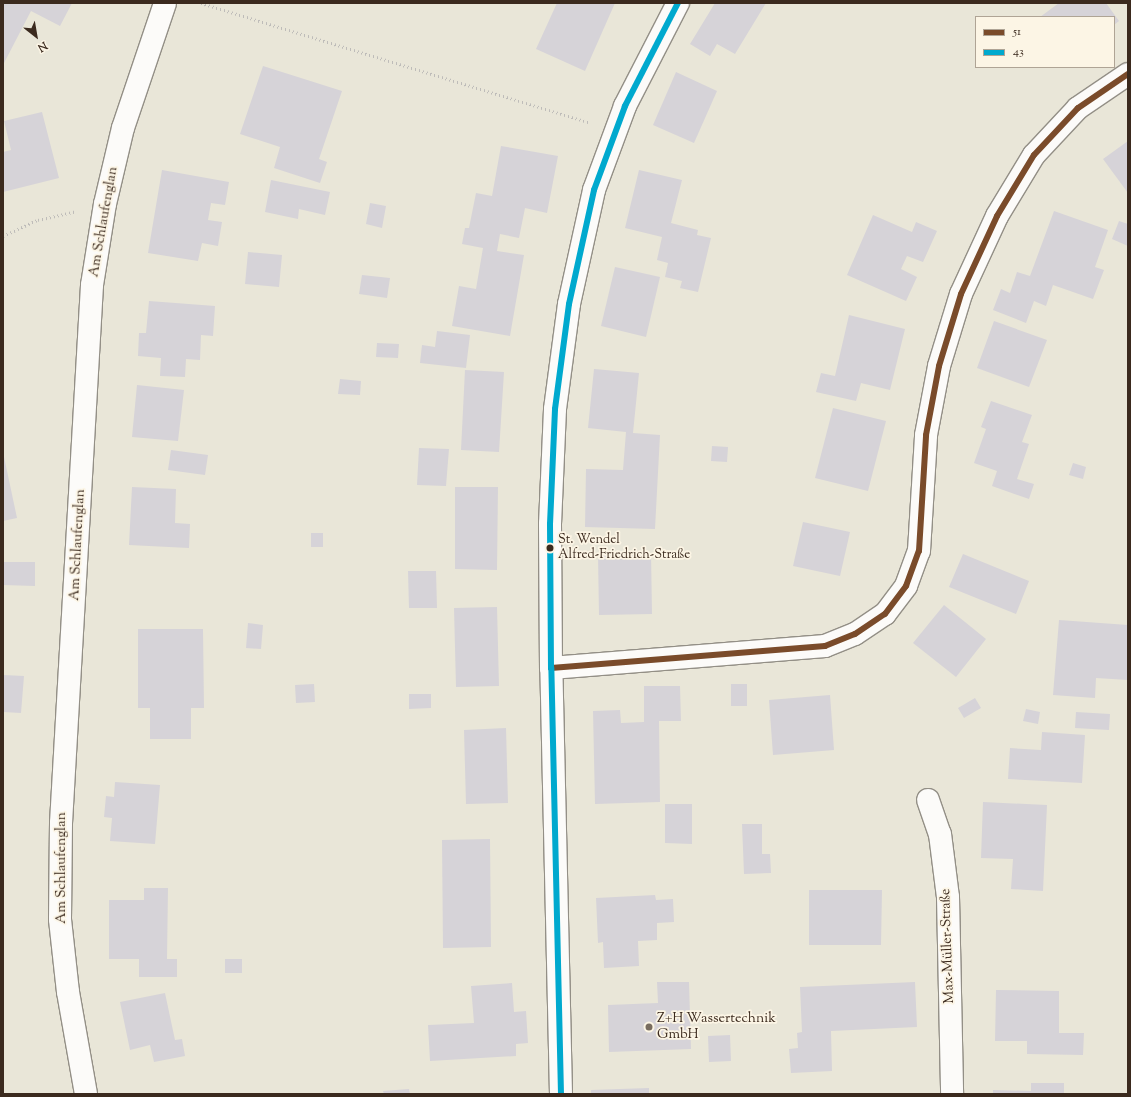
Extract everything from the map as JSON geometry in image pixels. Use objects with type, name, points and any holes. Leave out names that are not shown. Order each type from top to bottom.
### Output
[{"type":"street","name":"Am Schlaufenglan","points":[[86,1094],[68,992],[60,919],[61,822],[92,285],[105,204],[123,128],[165,3]]},
{"type":"street","points":[[561,1094],[550,668],[550,524],[555,409],[571,297],[594,190],[625,106],[678,3]]},
{"type":"street","points":[[550,668],[825,646],[855,634],[885,614],[906,586],[919,551],[926,435],[939,366],[961,294],[997,216],[1034,155],[1078,108],[1128,74]]},
{"type":"street","name":"Max-Müller-Straße","points":[[928,800],[940,834],[948,898],[952,1094]]},
{"type":"path","points":[[201,3],[615,131]]},
{"type":"path","points":[[3,236],[38,220],[105,204]]},
{"type":"building","points":[[3,3],[72,3],[60,26],[31,11],[3,65]]},
{"type":"building","points":[[557,3],[615,3],[585,71],[536,49]]},
{"type":"building","points":[[715,3],[766,3],[735,54],[717,44],[710,56],[690,44]]},
{"type":"building","points":[[1059,3],[1106,3],[1119,21],[1115,24],[1115,16],[1041,16]]},
{"type":"building","points":[[263,66],[342,91],[319,159],[327,162],[320,183],[274,168],[280,147],[240,134]]},
{"type":"building","points":[[676,72],[717,91],[694,143],[653,125]]},
{"type":"building","points":[[42,112],[59,178],[3,192],[3,152],[11,150],[4,121]]},
{"type":"building","points":[[1128,141],[1128,193],[1103,159]]},
{"type":"building","points":[[501,146],[558,156],[547,213],[525,208],[519,238],[500,234],[497,251],[524,255],[510,336],[452,326],[459,286],[476,289],[483,248],[462,244],[465,228],[469,228],[476,193],[492,196]]},
{"type":"building","points":[[162,170],[229,182],[225,205],[211,203],[208,220],[222,222],[218,246],[202,243],[198,261],[148,253]]},
{"type":"building","points":[[639,170],[682,180],[671,223],[698,230],[697,235],[711,238],[698,292],[680,288],[682,281],[665,277],[668,263],[657,260],[662,237],[625,228]]},
{"type":"building","points":[[271,180],[330,192],[325,215],[299,209],[298,219],[265,212]]},
{"type":"building","points":[[370,203],[386,206],[382,228],[366,224]]},
{"type":"building","points":[[1054,211],[1108,230],[1095,267],[1104,270],[1093,299],[1053,285],[1046,306],[1034,301],[1026,323],[993,310],[1001,289],[1010,293],[1017,272],[1030,276]]},
{"type":"building","points":[[873,215],[912,232],[916,222],[937,231],[923,262],[907,256],[901,269],[917,277],[906,301],[847,275]]},
{"type":"building","points":[[1119,221],[1128,224],[1128,246],[1112,239]]},
{"type":"building","points":[[248,252],[282,255],[279,287],[245,284]]},
{"type":"building","points":[[615,267],[660,277],[646,337],[601,326]]},
{"type":"building","points":[[362,275],[390,278],[387,298],[359,294]]},
{"type":"building","points":[[149,301],[215,306],[213,336],[201,335],[200,360],[186,359],[185,377],[160,376],[161,358],[138,356],[139,333],[146,333]]},
{"type":"building","points":[[849,315],[905,329],[890,390],[861,383],[856,401],[816,392],[821,373],[835,376]]},
{"type":"building","points":[[994,321],[1047,340],[1029,387],[977,368]]},
{"type":"building","points":[[437,331],[470,335],[466,368],[420,363],[422,345],[435,347]]},
{"type":"building","points":[[377,343],[399,344],[398,358],[376,357]]},
{"type":"building","points":[[594,369],[639,373],[633,433],[660,435],[655,529],[585,527],[586,469],[623,470],[626,432],[588,428]]},
{"type":"building","points":[[465,370],[504,372],[499,452],[461,450]]},
{"type":"building","points":[[340,379],[361,381],[360,395],[338,394]]},
{"type":"building","points":[[137,385],[184,390],[178,441],[132,437]]},
{"type":"building","points":[[991,401],[1032,415],[1022,442],[1029,444],[1017,479],[1034,484],[1029,499],[992,486],[997,471],[974,463],[986,429],[981,427]]},
{"type":"building","points":[[833,408],[886,421],[868,491],[815,478]]},
{"type":"building","points":[[712,446],[728,447],[727,462],[711,461]]},
{"type":"building","points":[[419,448],[449,449],[446,486],[417,485]]},
{"type":"building","points":[[171,450],[208,455],[205,475],[168,470]]},
{"type":"building","points":[[3,452],[17,518],[3,521]]},
{"type":"building","points":[[1073,463],[1086,467],[1083,479],[1069,475]]},
{"type":"building","points":[[132,487],[176,489],[175,523],[190,524],[189,548],[129,545]]},
{"type":"building","points":[[455,487],[498,487],[497,570],[455,569]]},
{"type":"building","points":[[803,522],[850,532],[840,576],[793,566]]},
{"type":"building","points":[[311,533],[323,533],[323,547],[311,547]]},
{"type":"building","points":[[651,553],[652,614],[599,615],[598,555]]},
{"type":"building","points":[[963,554],[1029,581],[1016,614],[949,587]]},
{"type":"building","points":[[3,562],[35,562],[35,586],[3,585]]},
{"type":"building","points":[[408,571],[436,571],[437,608],[409,608]]},
{"type":"building","points":[[944,605],[986,639],[956,677],[913,643]]},
{"type":"building","points":[[497,607],[499,686],[456,687],[454,608]]},
{"type":"building","points":[[1059,620],[1128,625],[1128,680],[1096,678],[1095,698],[1053,695]]},
{"type":"building","points":[[248,623],[263,625],[261,649],[246,648]]},
{"type":"building","points":[[138,629],[203,629],[204,708],[191,708],[191,739],[150,739],[150,708],[138,708]]},
{"type":"building","points":[[3,675],[24,676],[21,713],[3,712]]},
{"type":"building","points":[[314,684],[315,702],[296,703],[295,685]]},
{"type":"building","points":[[731,684],[747,684],[747,706],[731,706]]},
{"type":"building","points":[[644,686],[680,686],[681,721],[659,721],[660,802],[595,804],[593,711],[620,710],[621,723],[644,722]]},
{"type":"building","points":[[409,694],[431,694],[431,708],[409,709]]},
{"type":"building","points":[[830,695],[834,750],[773,755],[769,700]]},
{"type":"building","points":[[975,698],[981,708],[964,718],[958,708]]},
{"type":"building","points":[[1026,709],[1040,712],[1038,724],[1023,721]]},
{"type":"building","points":[[1076,712],[1110,714],[1109,730],[1075,728]]},
{"type":"building","points":[[506,728],[508,803],[466,804],[464,730]]},
{"type":"building","points":[[1042,732],[1085,735],[1082,783],[1008,779],[1010,748],[1041,750]]},
{"type":"building","points":[[115,782],[160,785],[155,844],[110,841],[112,818],[104,817],[106,796],[114,797]]},
{"type":"building","points":[[983,802],[1047,805],[1043,891],[1011,889],[1013,859],[981,858]]},
{"type":"building","points":[[665,804],[692,804],[692,844],[665,843]]},
{"type":"building","points":[[742,824],[762,824],[762,854],[770,854],[771,873],[744,874]]},
{"type":"building","points":[[490,839],[491,947],[443,948],[442,840]]},
{"type":"building","points":[[144,888],[168,888],[167,959],[177,959],[177,977],[139,977],[139,959],[109,959],[109,900],[144,900]]},
{"type":"building","points":[[809,890],[882,890],[881,945],[809,945]]},
{"type":"building","points":[[655,895],[656,900],[673,899],[674,922],[657,923],[657,940],[638,941],[639,966],[604,968],[603,942],[598,943],[596,898]]},
{"type":"building","points":[[225,959],[242,959],[242,973],[225,973]]},
{"type":"building","name":"Z+H Wassertechnik GmbH","points":[[657,982],[689,982],[691,1049],[609,1052],[608,1005],[658,1003]]},
{"type":"building","points":[[915,982],[917,1027],[831,1031],[832,1071],[791,1073],[789,1049],[798,1048],[797,1033],[802,1032],[800,987]]},
{"type":"building","points":[[512,983],[514,1012],[526,1011],[528,1043],[516,1044],[516,1056],[430,1061],[428,1025],[474,1023],[471,986]]},
{"type":"building","points":[[996,990],[1059,991],[1059,1033],[1084,1033],[1083,1055],[1027,1054],[1027,1041],[995,1041]]},
{"type":"building","points":[[165,993],[175,1040],[182,1039],[185,1056],[154,1062],[150,1045],[130,1050],[120,1002]]},
{"type":"building","points":[[730,1035],[731,1061],[709,1062],[708,1036]]},
{"type":"building","points":[[1031,1083],[1064,1083],[1064,1094],[993,1094],[993,1090],[1031,1091]]},
{"type":"building","points":[[649,1088],[649,1094],[591,1094],[591,1090]]},
{"type":"building","points":[[409,1089],[410,1094],[384,1094],[383,1091]]},
{"type":"transit line","name":"43","points":[[561,1094],[551,668],[550,524],[555,409],[569,304],[594,190],[625,106],[678,3]]},
{"type":"transit line","name":"51","points":[[551,668],[825,646],[855,634],[885,614],[906,586],[919,551],[926,435],[939,366],[961,294],[997,216],[1034,155],[1078,108],[1128,74]]},
{"type":"place","name":"St. Wendel Alfred-Friedrich-Straße","points":[[550,548]]},
{"type":"place","name":"Z+H Wassertechnik GmbH","points":[[649,1027]]}]
